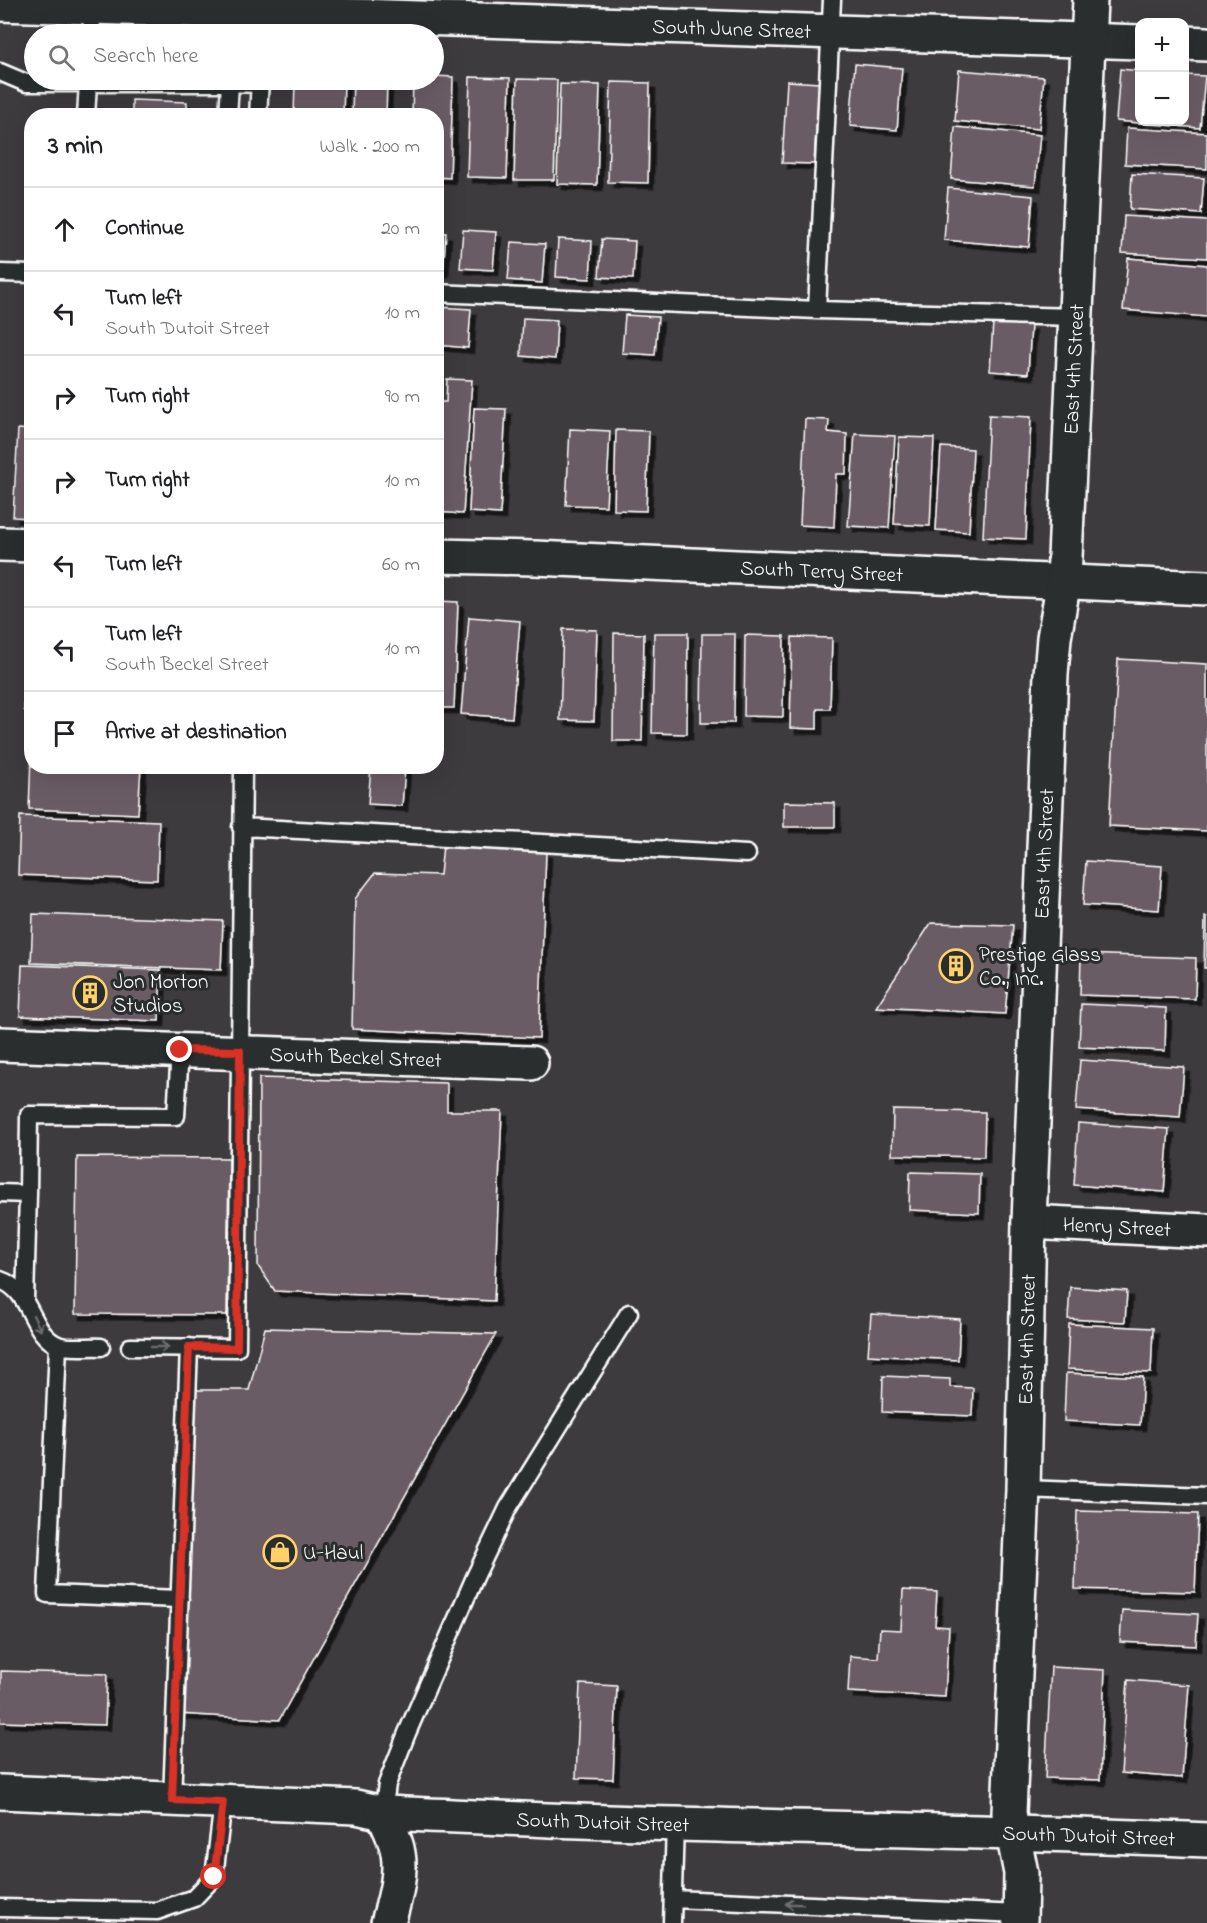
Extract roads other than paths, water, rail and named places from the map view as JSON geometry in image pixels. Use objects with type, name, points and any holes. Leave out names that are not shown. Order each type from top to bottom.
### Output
[{"type":"street","name":"East 4th Street","points":[[1020,1919],[1021,1874],[1009,1813],[1023,1489],[1029,1222],[1051,674],[1054,638],[1064,580],[1090,0]]},
{"type":"street","name":"South June Street","points":[[0,4],[92,21],[262,16],[832,16],[1089,40],[1135,42]]},
{"type":"street","points":[[1189,44],[1207,44]]},
{"type":"street","points":[[0,544],[24,545]]},
{"type":"street","name":"South Terry Street","points":[[444,556],[547,558],[1207,588]]},
{"type":"street","name":"South Beckel Street","points":[[0,1044],[531,1062]]},
{"type":"street","name":"Henry Street","points":[[1029,1222],[1207,1232]]},
{"type":"street","name":"South Dutoit Street","points":[[0,1792],[356,1808],[383,1813],[675,1824],[957,1830],[1207,1840]]},
{"type":"street","points":[[383,1813],[398,1850],[399,1866],[388,1923]]},
{"type":"lane","points":[[817,310],[832,16]]},
{"type":"lane","points":[[0,72],[24,82]]},
{"type":"lane","points":[[86,108],[87,90]]},
{"type":"lane","points":[[228,108],[230,90]]},
{"type":"lane","points":[[258,108],[259,90]]},
{"type":"lane","points":[[0,273],[24,274]]},
{"type":"lane","points":[[444,293],[817,310],[1077,317]]},
{"type":"lane","points":[[130,1347],[237,1348],[243,774]]},
{"type":"lane","points":[[241,827],[747,854]]},
{"type":"lane","points":[[26,1301],[29,1115],[176,1116],[180,1050]]},
{"type":"lane","points":[[0,1193],[28,1194]]},
{"type":"lane","points":[[0,1280],[9,1283],[26,1301],[42,1332],[58,1346],[101,1347]]},
{"type":"lane","points":[[383,1813],[387,1784],[407,1733],[475,1577],[508,1508],[629,1313]]},
{"type":"lane","points":[[58,1346],[47,1594],[180,1599]]},
{"type":"lane","points":[[172,1800],[189,1347]]},
{"type":"lane","points":[[1023,1489],[1207,1496]]},
{"type":"lane","points":[[0,1908],[157,1911],[194,1899],[214,1877],[223,1802]]},
{"type":"lane","points":[[672,1923],[675,1824]]},
{"type":"lane","points":[[673,1899],[1020,1919]]},
{"type":"place","name":"Prestige Glass Co., Inc.","points":[[956,966]]},
{"type":"place","name":"Jon Morton Studios","points":[[90,993]]},
{"type":"place","name":"U-Haul","points":[[280,1552]]}]
